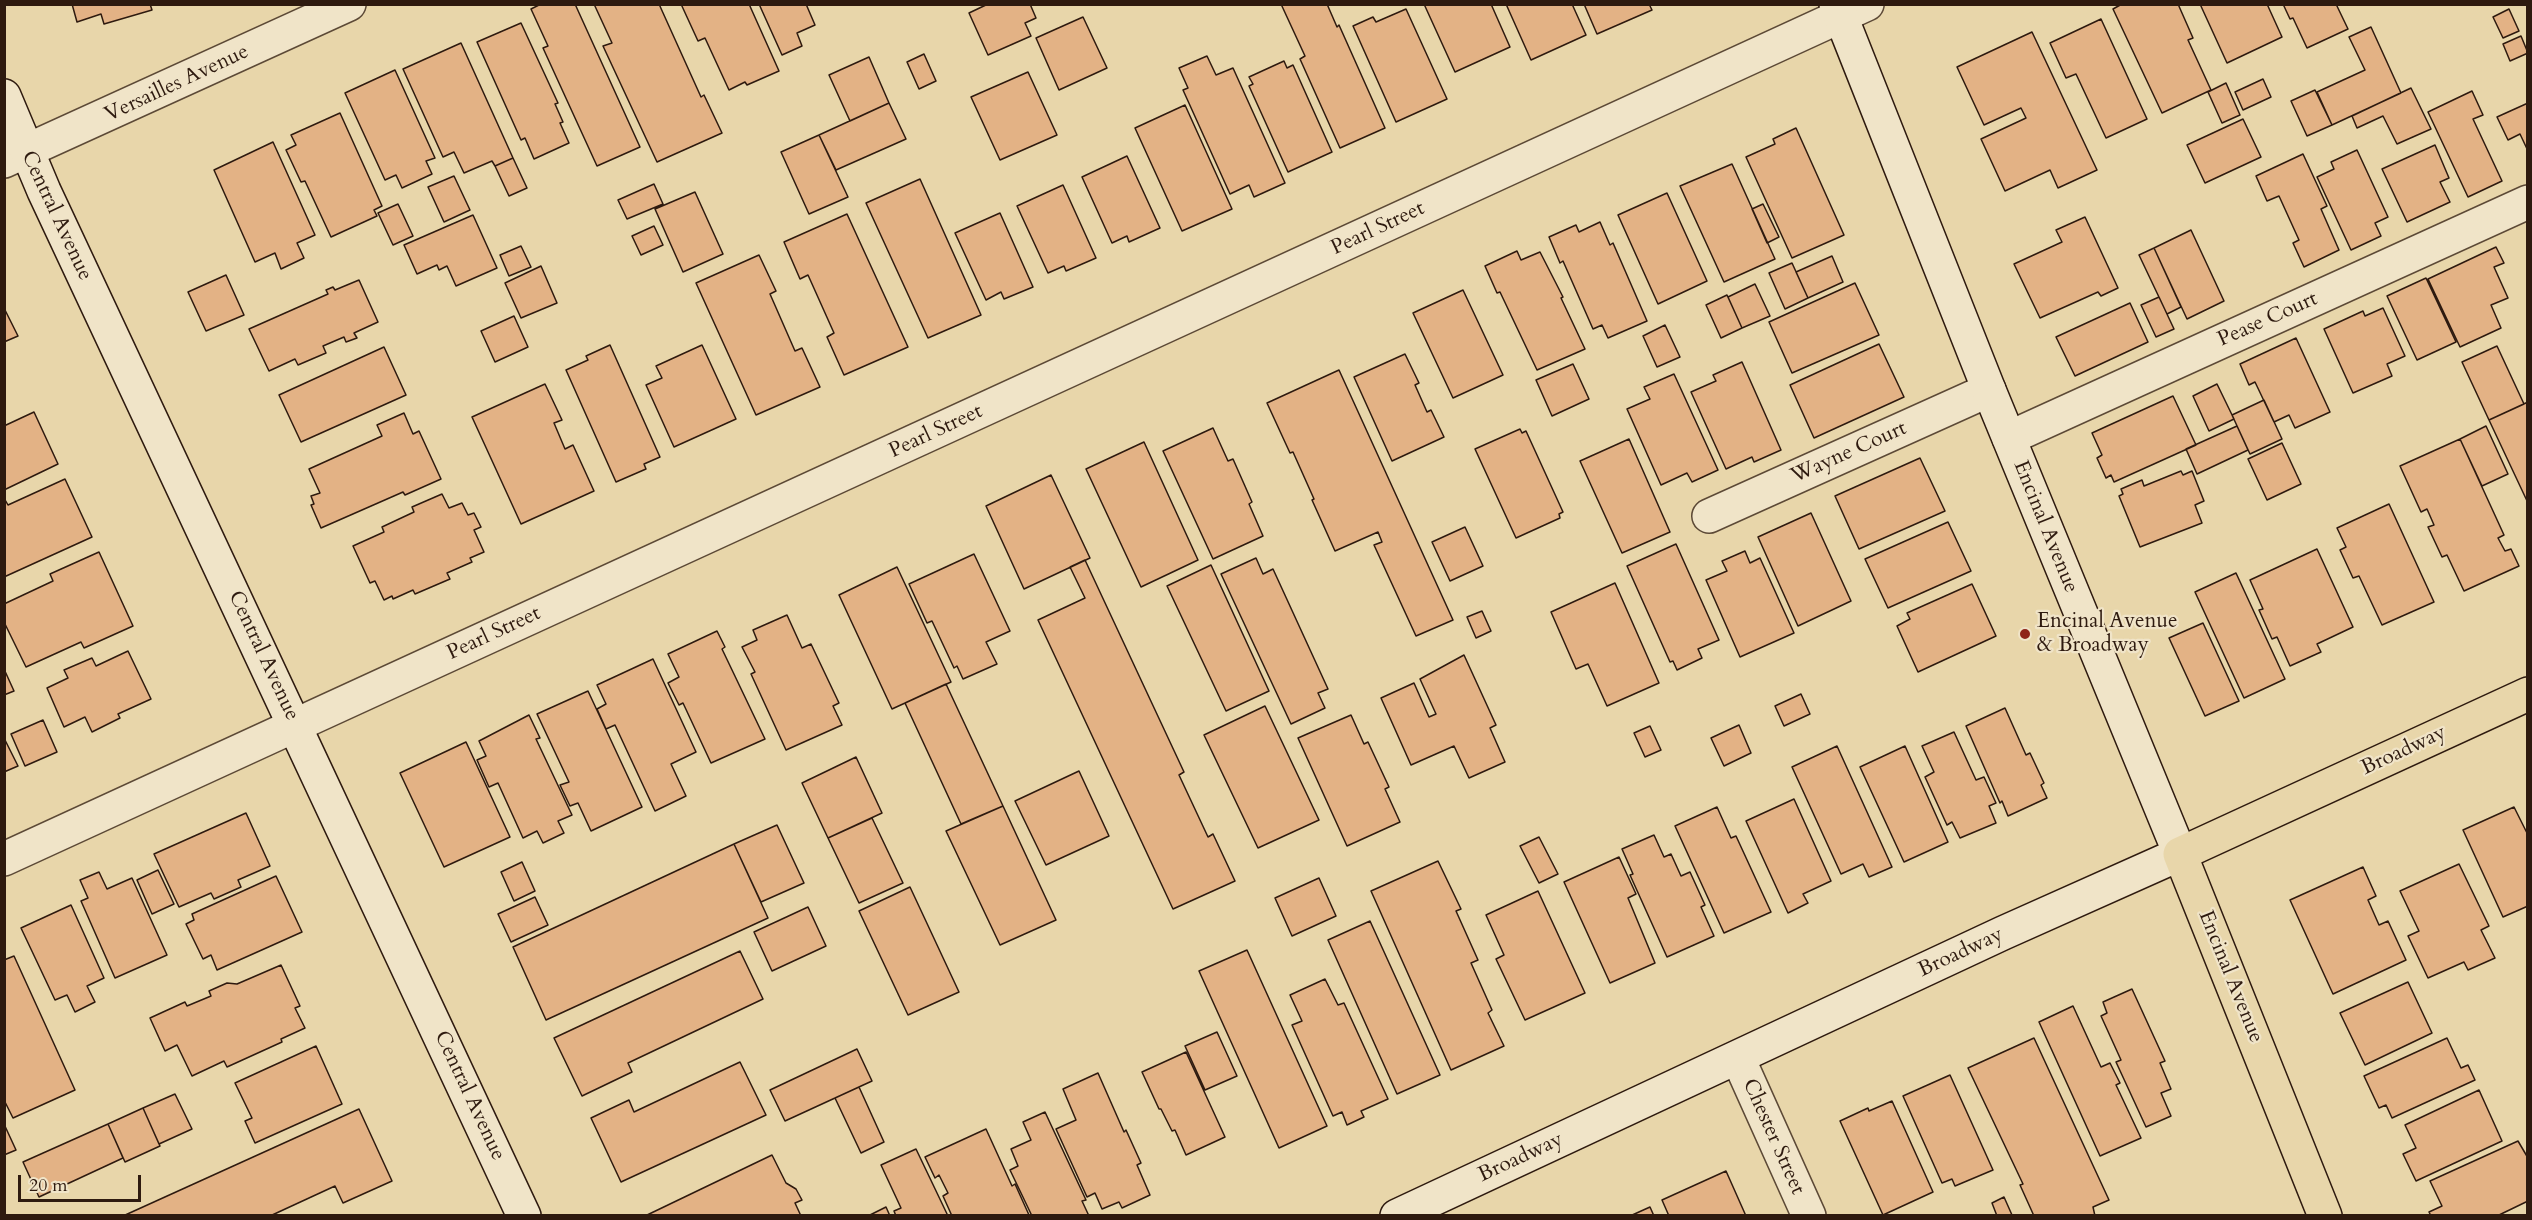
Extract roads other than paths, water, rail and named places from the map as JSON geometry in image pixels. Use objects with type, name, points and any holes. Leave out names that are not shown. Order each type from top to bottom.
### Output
[{"type":"main road","name":"Broadway","points":[[2180,854],[2528,694]]},
{"type":"main road","name":"Encinal Avenue","points":[[2180,854],[2325,1215]]},
{"type":"street","name":"Versailles Avenue","points":[[12,151],[349,4]]},
{"type":"street","name":"Encinal Avenue","points":[[1848,8],[1989,390],[2180,854]]},
{"type":"street","name":"Pearl Street","points":[[4,859],[1848,8]]},
{"type":"street","name":"Central Avenue","points":[[4,96],[12,151],[295,725],[524,1215]]},
{"type":"street","name":"Pease Court","points":[[2009,438],[2528,202]]},
{"type":"street","name":"Wayne Court","points":[[1709,516],[1989,390]]},
{"type":"street","name":"Broadway","points":[[1397,1215],[1738,1059],[2003,933],[2180,854]]},
{"type":"street","name":"Chester Street","points":[[1738,1059],[1809,1215]]},
{"type":"place","name":"Encinal Avenue & Broadway","points":[[2025,634]]}]
